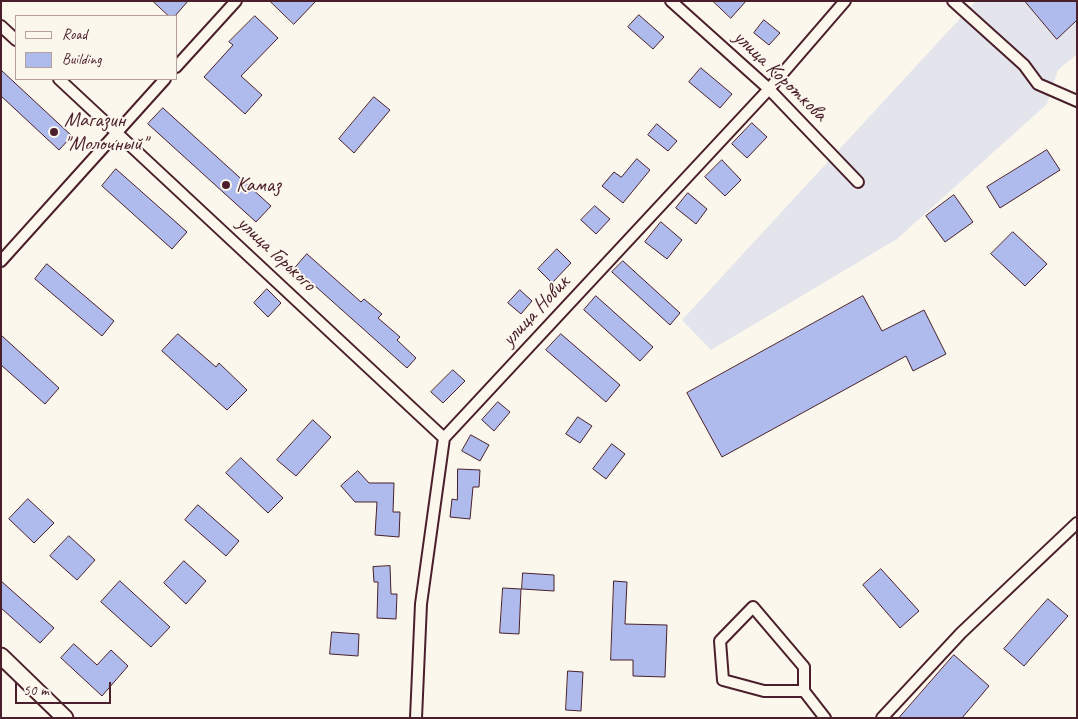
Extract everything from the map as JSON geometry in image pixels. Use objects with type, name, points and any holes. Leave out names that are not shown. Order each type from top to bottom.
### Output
[{"type":"main road","points":[[1,656],[65,718]]},
{"type":"street","points":[[178,65],[236,1]]},
{"type":"street","name":"улица Короткова","points":[[671,1],[769,89],[858,182]]},
{"type":"street","name":"улица Новик","points":[[444,438],[769,89],[845,1]]},
{"type":"street","points":[[952,1],[1024,65],[1038,84],[1077,101]]},
{"type":"street","points":[[1,26],[15,39]]},
{"type":"street","name":"улица Горького","points":[[60,80],[444,438]]},
{"type":"street","points":[[1,261],[165,80]]},
{"type":"street","points":[[416,718],[421,604],[444,438]]},
{"type":"street","points":[[882,718],[961,633],[1077,523]]},
{"type":"street","points":[[804,691],[764,692],[723,680],[720,641],[753,607],[804,667],[804,691],[825,718]]},
{"type":"shaded area","points":[[976,1],[1077,1],[1077,54],[1058,70],[1047,104],[897,239],[711,350],[682,320]]},
{"type":"building","points":[[153,1],[188,1],[176,15],[168,15]]},
{"type":"building","points":[[270,1],[316,1],[294,24]]},
{"type":"building","points":[[713,1],[746,1],[731,18]]},
{"type":"building","points":[[1025,1],[1077,1],[1077,20],[1057,39]]},
{"type":"building","points":[[639,15],[664,37],[653,49],[628,27]]},
{"type":"building","points":[[255,16],[278,38],[241,76],[262,95],[245,114],[204,77],[233,45],[229,42]]},
{"type":"building","points":[[764,20],[780,33],[769,45],[754,33]]},
{"type":"building","points":[[701,68],[732,94],[720,108],[689,82]]},
{"type":"building","points":[[1,70],[72,136],[59,150],[1,96]]},
{"type":"building","points":[[374,97],[390,110],[354,153],[339,139]]},
{"type":"building","points":[[163,108],[271,206],[256,222],[148,124]]},
{"type":"building","points":[[752,123],[767,137],[747,158],[732,144]]},
{"type":"building","points":[[657,124],[677,141],[668,151],[648,135]]},
{"type":"building","points":[[1047,150],[1060,170],[1000,208],[987,187]]},
{"type":"building","points":[[637,159],[650,170],[623,203],[602,186],[614,172],[621,177]]},
{"type":"building","points":[[722,160],[741,180],[725,196],[705,177]]},
{"type":"building","points":[[116,169],[187,232],[172,249],[102,186]]},
{"type":"building","points":[[688,193],[707,209],[696,224],[676,208]]},
{"type":"building","points":[[954,195],[973,222],[945,242],[926,216]]},
{"type":"building","points":[[595,206],[610,219],[596,234],[581,220]]},
{"type":"building","points":[[661,222],[682,240],[667,259],[645,242]]},
{"type":"building","points":[[1013,232],[1047,264],[1025,286],[991,254]]},
{"type":"building","points":[[557,249],[571,263],[552,283],[538,269]]},
{"type":"building","points":[[307,254],[361,302],[364,299],[382,314],[378,318],[400,337],[397,340],[416,358],[407,368],[295,268]]},
{"type":"building","points":[[623,261],[680,313],[670,325],[612,272]]},
{"type":"building","points":[[47,264],[114,321],[102,336],[35,279]]},
{"type":"building","points":[[267,289],[281,303],[268,317],[254,303]]},
{"type":"building","points":[[520,290],[532,301],[521,314],[508,303]]},
{"type":"building","points":[[596,296],[653,347],[640,361],[584,310]]},
{"type":"building","points":[[863,296],[882,331],[924,310],[946,354],[913,371],[906,356],[722,457],[687,393]]},
{"type":"building","points":[[178,334],[216,367],[219,363],[247,390],[227,410],[162,351]]},
{"type":"building","points":[[561,334],[620,385],[606,402],[546,350]]},
{"type":"building","points":[[1,335],[59,388],[45,404],[1,365]]},
{"type":"building","points":[[453,370],[465,381],[443,403],[431,392]]},
{"type":"building","points":[[498,402],[510,412],[494,431],[482,420]]},
{"type":"building","points":[[578,417],[592,426],[580,443],[566,434]]},
{"type":"building","points":[[313,420],[331,437],[296,476],[277,460]]},
{"type":"building","points":[[471,435],[489,445],[480,461],[462,451]]},
{"type":"building","points":[[612,444],[625,454],[606,479],[593,469]]},
{"type":"building","points":[[241,458],[283,498],[268,513],[226,473]]},
{"type":"building","points":[[458,469],[480,470],[479,487],[473,487],[470,519],[450,517],[452,499],[457,500]]},
{"type":"building","points":[[358,471],[369,483],[394,483],[393,512],[400,512],[399,537],[375,535],[377,502],[355,502],[341,486]]},
{"type":"building","points":[[28,499],[54,523],[34,543],[9,519]]},
{"type":"building","points":[[198,505],[239,541],[226,556],[185,520]]},
{"type":"building","points":[[69,536],[95,560],[77,580],[50,556]]},
{"type":"building","points":[[184,561],[206,581],[186,604],[164,583]]},
{"type":"building","points":[[390,566],[391,594],[397,594],[396,619],[377,618],[378,582],[374,582],[373,567]]},
{"type":"building","points":[[881,569],[919,611],[900,628],[863,585]]},
{"type":"building","points":[[523,573],[554,575],[554,591],[522,589]]},
{"type":"building","points":[[1,581],[54,628],[40,643],[1,608]]},
{"type":"building","points":[[120,581],[170,627],[151,647],[101,602]]},
{"type":"building","points":[[614,581],[627,582],[625,624],[667,625],[665,677],[633,676],[633,660],[611,660]]},
{"type":"building","points":[[503,588],[521,589],[519,634],[500,633]]},
{"type":"building","points":[[1048,599],[1068,616],[1024,666],[1004,649]]},
{"type":"building","points":[[332,632],[359,634],[358,656],[330,654]]},
{"type":"building","points":[[74,644],[97,665],[111,650],[128,666],[102,696],[61,658]]},
{"type":"building","points":[[954,655],[989,686],[962,718],[899,718]]},
{"type":"building","points":[[568,671],[583,672],[581,711],[566,710]]},
{"type":"place","name":"Магазин \"Молочный\"","points":[[54,132]]},
{"type":"place","name":"Камаз","points":[[226,185]]}]
